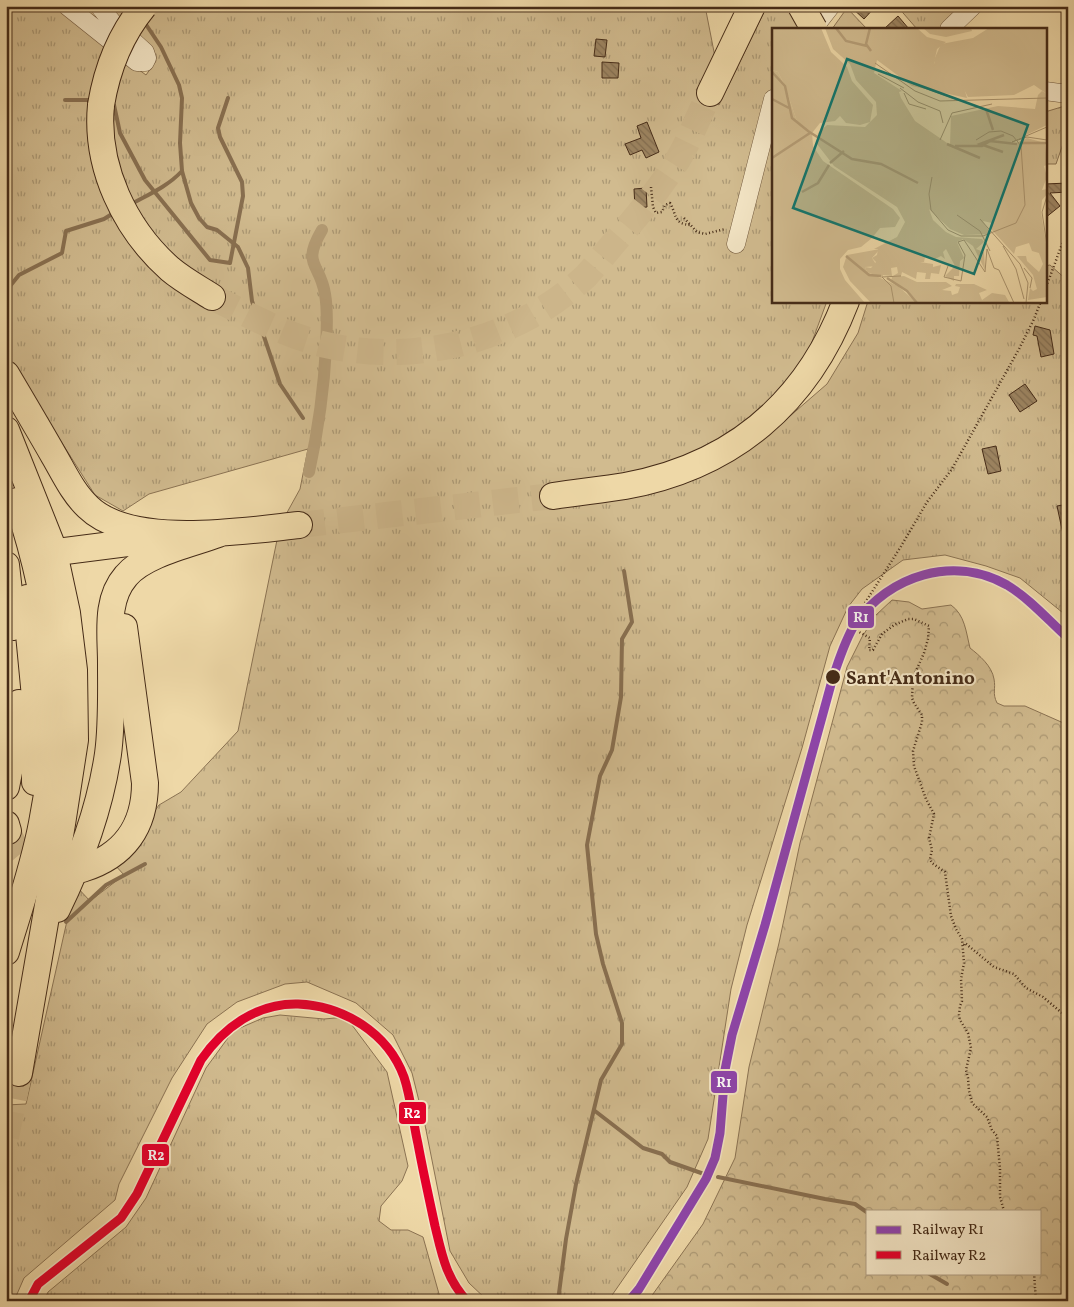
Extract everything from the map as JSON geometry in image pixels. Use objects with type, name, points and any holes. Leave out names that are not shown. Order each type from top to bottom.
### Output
[{"type":"highway","points":[[144,6],[130,25],[108,72],[100,105],[103,158],[114,190],[129,220],[149,247],[171,270],[212,297]]},
{"type":"highway","points":[[710,92],[752,6]]},
{"type":"highway","points":[[801,6],[813,28]]},
{"type":"highway","points":[[554,496],[626,486],[668,475],[707,459],[749,434],[766,422],[784,405],[810,373],[831,337],[846,302]]},
{"type":"highway","points":[[6,374],[73,488],[88,507],[108,521],[130,529],[180,542]]},
{"type":"highway","points":[[6,430],[53,548],[67,613],[74,670],[75,740],[19,1073]]},
{"type":"highway","points":[[6,472],[26,527],[42,587],[51,644],[54,698],[53,751],[45,809],[27,881],[6,952]]},
{"type":"highway","points":[[65,551],[180,542],[218,534],[298,525]]},
{"type":"highway","points":[[82,869],[102,862],[124,845],[136,828],[143,807],[145,783],[124,612],[128,595],[138,578],[180,542]]},
{"type":"highway","points":[[41,941],[71,880],[91,825],[102,786],[108,754],[110,723],[110,631],[113,601],[120,584],[133,569],[180,542]]},
{"type":"highway","points":[[6,565],[20,693],[19,722],[6,787]]},
{"type":"highway","points":[[6,932],[36,787],[35,697],[26,598]]},
{"type":"street","points":[[67,6],[137,62],[145,62],[147,58],[145,52],[113,23],[99,6]]},
{"type":"street","points":[[815,28],[831,6]]},
{"type":"street","points":[[950,28],[973,6]]},
{"type":"street","points":[[1046,91],[1060,94],[1068,92]]},
{"type":"street","points":[[736,244],[772,103]]},
{"type":"path","points":[[651,187],[653,207],[656,213],[662,212],[665,204],[670,203],[676,219],[680,223],[691,225]]},
{"type":"path","points":[[684,218],[697,232],[705,234],[726,229],[742,221]]},
{"type":"path","points":[[1046,287],[1068,228]]},
{"type":"path","points":[[819,712],[833,664],[858,614],[927,502],[952,469],[1019,349],[1041,302]]},
{"type":"path","points":[[858,614],[854,626],[859,632],[870,638],[869,650],[875,648],[882,634],[889,627],[908,619],[919,620],[929,626],[926,644],[913,678],[914,703],[922,715],[922,722],[914,751],[914,766],[934,814],[929,838],[932,850],[930,859],[932,863],[944,872],[951,916],[962,939],[964,963],[961,979],[962,1001],[959,1015],[968,1033],[971,1048],[966,1070],[967,1082],[972,1103],[987,1118],[997,1136],[1000,1197],[1004,1210]]},
{"type":"path","points":[[963,946],[965,943],[994,967],[1014,974],[1026,988],[1043,997],[1068,1016]]},
{"type":"path","points":[[1034,1274],[1036,1301]]},
{"type":"green space","points":[[6,6],[64,6],[72,20],[146,75],[156,61],[153,49],[106,6],[705,6],[716,62],[696,90],[719,105],[767,6],[789,6],[800,28],[772,28],[772,302],[827,302],[805,361],[755,418],[712,447],[660,466],[556,489],[543,488],[539,495],[541,503],[550,509],[667,489],[767,436],[827,384],[858,333],[868,302],[1046,302],[1046,266],[1050,265],[1068,281],[1068,617],[1020,578],[986,566],[945,555],[903,560],[862,589],[848,607],[830,646],[802,748],[747,925],[731,989],[708,1139],[687,1187],[608,1301],[488,1301],[469,1283],[450,1251],[425,1125],[412,1073],[393,1035],[356,1003],[307,982],[285,984],[237,1002],[207,1024],[172,1078],[119,1184],[115,1200],[24,1278],[14,1301],[6,1301],[6,1105],[26,1104],[75,885],[90,901],[124,875],[115,865],[159,805],[181,792],[238,731],[277,540],[284,518],[300,489],[308,449],[149,494],[123,511],[95,495],[6,355]]},
{"type":"green space","points":[[897,6],[967,6],[945,28],[916,28]]},
{"type":"green space","points":[[847,8],[866,28],[833,28]]},
{"type":"green space","points":[[1068,105],[1068,142],[1064,141],[1056,164],[1046,164],[1046,112]]},
{"type":"green space","points":[[892,600],[909,602],[922,609],[951,605],[962,619],[970,648],[981,657],[993,674],[997,703],[1004,706],[1025,706],[1068,725],[1068,1301],[648,1301],[703,1224],[735,1158],[749,1067],[779,943],[800,843],[847,667],[862,637],[876,615]]},
{"type":"green space","points":[[17,831],[6,883],[6,836]]},
{"type":"green space","points":[[280,1015],[324,1019],[346,1017],[387,1072],[408,1166],[402,1181],[381,1206],[379,1221],[391,1230],[408,1230],[423,1237],[441,1301],[44,1301],[48,1292],[126,1227],[146,1198],[206,1068],[233,1031],[263,1018]]},
{"type":"building","points":[[850,6],[876,6],[864,19]]},
{"type":"building","points":[[898,16],[908,28],[885,28]]},
{"type":"building","points":[[596,39],[607,40],[605,57],[594,56]]},
{"type":"building","points":[[602,62],[619,63],[618,78],[602,78]]},
{"type":"building","points":[[647,122],[659,152],[646,158],[642,150],[630,155],[625,144],[641,138],[637,126]]},
{"type":"building","points":[[1068,183],[1068,192],[1050,193],[1060,206],[1046,217],[1046,184]]},
{"type":"building","points":[[646,188],[647,207],[635,208],[634,189]]},
{"type":"building","points":[[1035,326],[1050,330],[1054,354],[1041,357],[1037,336],[1033,335]]},
{"type":"building","points":[[1025,384],[1037,401],[1020,412],[1009,395]]},
{"type":"building","points":[[996,446],[1001,471],[988,474],[982,449]]},
{"type":"building","points":[[1068,504],[1068,534],[1063,534],[1057,506]]},
{"type":"waterway","points":[[143,20],[161,47],[179,85],[182,98],[180,143],[182,171],[191,203],[199,218],[207,227],[217,230],[238,247],[248,268],[252,301],[280,384],[303,418]]},
{"type":"waterway","points":[[112,104],[114,105],[120,133],[145,180],[210,260],[230,263],[243,196],[242,182],[220,137],[218,128],[228,98]]},
{"type":"waterway","points":[[65,100],[93,100]]},
{"type":"waterway","points":[[135,202],[166,185],[182,171]]},
{"type":"waterway","points":[[6,291],[19,275],[62,253],[66,231],[104,219],[112,214]]},
{"type":"waterway","points":[[309,472],[320,410],[326,341],[327,314],[325,294],[323,284],[312,258],[316,242],[322,230]]},
{"type":"waterway","points":[[558,1301],[566,1239],[576,1184],[601,1080],[622,1044],[622,1023],[603,964],[596,934],[587,845],[600,776],[612,750],[621,697],[622,639],[632,622],[624,571]]},
{"type":"waterway","points":[[66,922],[106,885],[145,864]]},
{"type":"waterway","points":[[595,1111],[643,1148],[662,1154],[670,1162],[704,1174]]},
{"type":"waterway","points":[[718,1177],[855,1204],[866,1212]]},
{"type":"waterway","points":[[930,1274],[947,1284]]},
{"type":"tunnel","points":[[212,297],[297,336],[326,345],[361,351],[395,352],[430,349],[465,342],[498,331],[529,317],[559,298],[586,276],[638,215],[668,174],[680,156],[710,93]]},
{"type":"tunnel","points":[[299,525],[553,496]]},
{"type":"tunnel","points":[[8,831],[15,846],[24,858],[43,870],[51,872]]},
{"type":"tunnel","points":[[6,1137],[19,1073]]},
{"type":"rail line","name":"R1","points":[[629,1301],[639,1289],[706,1179],[715,1158],[720,1133],[725,1070],[732,1035],[765,925],[833,677],[851,630],[869,607],[886,593],[904,582],[924,575],[945,571],[987,576],[1007,585],[1031,603],[1068,638]]},
{"type":"rail line","name":"R2","points":[[29,1301],[38,1284],[121,1218],[137,1194],[201,1060],[210,1048],[220,1037],[243,1019],[269,1008],[298,1004],[332,1010],[348,1016],[376,1035],[397,1061],[408,1093],[426,1185],[443,1256],[449,1275],[467,1301]]},
{"type":"place","name":"Sant'Antonino","points":[[833,677]]}]
